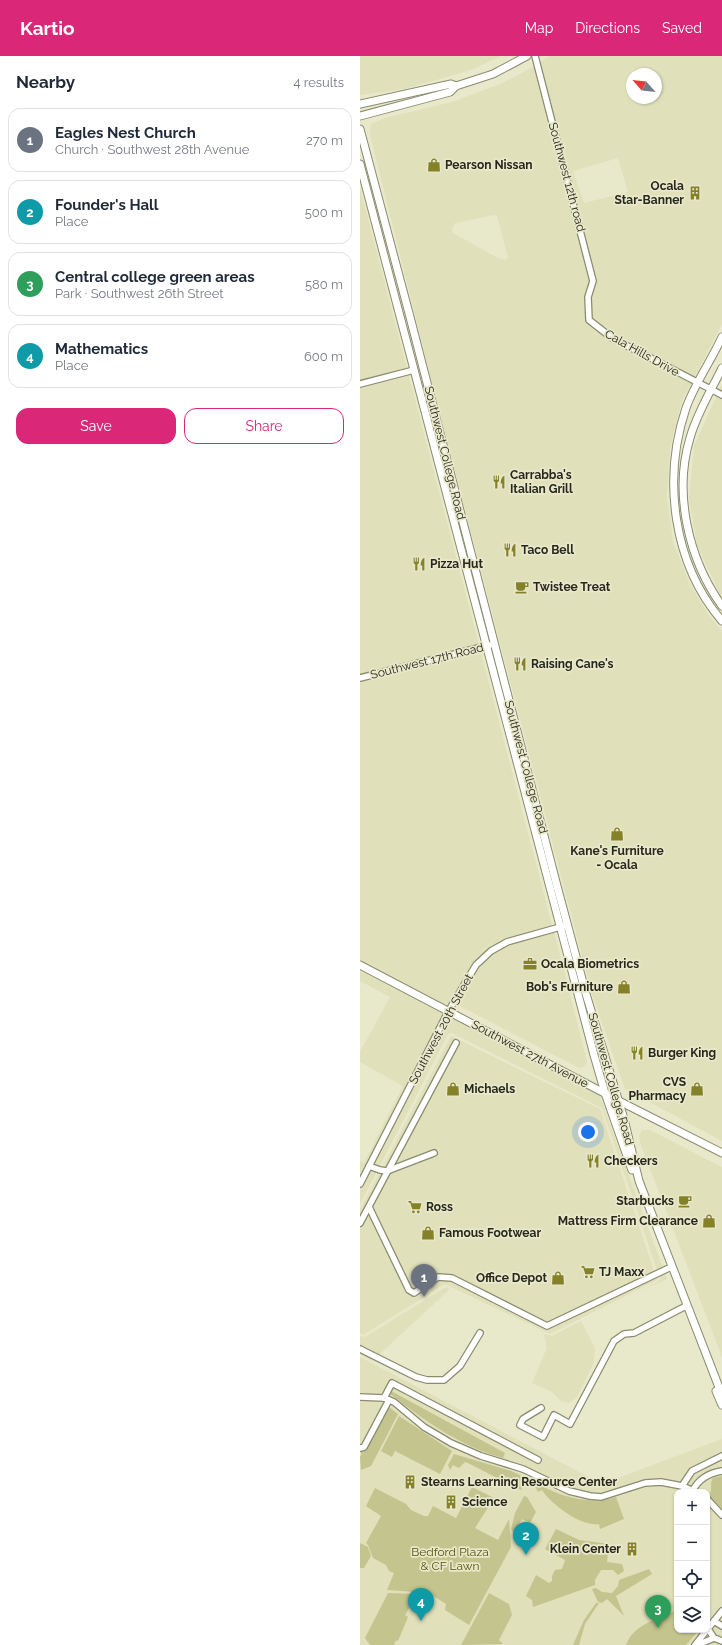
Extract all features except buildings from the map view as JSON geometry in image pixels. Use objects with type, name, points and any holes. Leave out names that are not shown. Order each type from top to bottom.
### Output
[{"type":"main road","points":[[360,116],[443,94],[451,91],[456,86],[493,74],[527,56]]},
{"type":"main road","points":[[360,104],[451,84],[456,86]]},
{"type":"main road","name":"Southwest College Road","points":[[360,129],[491,645],[560,927],[605,1094],[669,1268],[722,1405]]},
{"type":"main road","name":"Southwest College Road","points":[[360,164],[362,181],[568,924],[586,994],[618,1100],[639,1181],[722,1395]]},
{"type":"main road","points":[[722,337],[697,383],[686,408],[676,455],[673,487],[678,534],[689,566],[702,593],[722,621]]},
{"type":"main road","points":[[722,368],[690,438],[686,458],[684,494],[685,514],[694,555],[711,590],[722,606]]},
{"type":"main road","name":"Southwest 27th Avenue","points":[[360,965],[605,1094],[722,1153]]},
{"type":"street","name":"Southwest 12th road","points":[[535,56],[593,281],[588,297]]},
{"type":"street","name":"Cala Hills Drive","points":[[588,297],[589,320],[612,338],[722,395]]},
{"type":"street","points":[[360,384],[414,370]]},
{"type":"street","name":"Southwest 17th Road","points":[[360,678],[491,645]]},
{"type":"street","name":"Southwest 20th Street","points":[[360,1184],[448,1012],[476,966],[491,951],[507,942],[568,924]]},
{"type":"street","points":[[360,1223],[456,1042]]},
{"type":"street","points":[[369,1166],[387,1171],[434,1153]]},
{"type":"street","points":[[369,1207],[409,1290],[414,1293],[438,1278],[452,1278],[547,1326],[669,1268]]},
{"type":"street","points":[[541,1408],[523,1419],[520,1425],[543,1437],[554,1416],[570,1424],[614,1341],[624,1334],[634,1333],[684,1307]]},
{"type":"street","points":[[360,1349],[416,1377],[427,1380],[444,1380],[460,1366],[480,1333]]},
{"type":"street","points":[[360,1448],[364,1447],[392,1383],[538,1460]]},
{"type":"street","points":[[360,1397],[386,1399],[397,1404],[432,1432],[470,1452],[523,1469],[569,1491],[601,1497],[645,1483],[661,1482],[690,1489]]},
{"type":"street","points":[[682,1486],[692,1472],[722,1456]]},
{"type":"street","points":[[695,1489],[696,1484],[710,1474],[722,1471]]},
{"type":"street","points":[[710,1502],[722,1515]]},
{"type":"street","points":[[710,1626],[722,1610]]},
{"type":"street","points":[[714,1621],[722,1626]]},
{"type":"street","points":[[710,1631],[714,1638],[722,1641]]},
{"type":"street","points":[[696,1645],[704,1633]]},
{"type":"street","points":[[696,1645],[714,1638]]},
{"type":"shaded area","points":[[360,56],[501,56],[471,70],[405,89],[360,95]]},
{"type":"shaded area","points":[[549,56],[722,56],[722,324],[682,401],[670,447],[667,496],[673,542],[690,584],[708,614],[722,631],[722,1141],[625,1089],[592,994],[434,391],[370,135],[371,124],[385,118],[452,102],[500,84],[537,65]],"holes":[[[618,158],[628,192],[584,203],[573,171]],[[494,215],[497,216],[508,257],[506,260],[498,258],[453,233],[452,229],[455,223]]]},
{"type":"shaded area","points":[[360,188],[552,925],[505,939],[489,949],[473,964],[447,1008],[360,962]]},
{"type":"shaded area","points":[[722,384],[722,598],[697,545],[689,498],[694,446]]},
{"type":"shaded area","points":[[554,931],[587,1062],[584,1067],[579,1068],[458,1005],[467,984],[479,967],[493,954],[508,944]]},
{"type":"shaded area","points":[[360,968],[444,1013],[360,1176],[360,1161],[364,1163],[403,1086],[360,1062],[360,1052],[390,997],[360,981]]},
{"type":"shaded area","points":[[450,1016],[599,1094],[667,1279],[637,1293],[658,1282],[660,1279],[602,1108],[452,1033],[448,1034],[360,1204],[360,1191]]},
{"type":"shaded area","points":[[451,1036],[600,1109],[657,1280],[550,1334],[445,1284],[363,1335],[360,1333],[360,1210]]},
{"type":"shaded area","points":[[642,1130],[650,1130],[722,1167],[722,1357],[641,1145],[639,1136]]},
{"type":"shaded area","points":[[446,1287],[450,1289],[372,1361],[360,1354],[360,1336],[365,1337]]},
{"type":"shaded area","points":[[581,1321],[595,1348],[594,1362],[577,1397],[569,1403],[561,1401],[552,1392],[532,1383],[547,1348],[544,1334],[552,1336]]},
{"type":"shaded area","points":[[360,1357],[602,1484],[722,1439],[722,1645],[360,1645]]},
{"type":"green space","points":[[391,1391],[505,1453],[503,1458],[457,1440],[417,1414],[390,1394]]},
{"type":"green space","points":[[389,1407],[398,1414],[371,1466],[361,1470],[360,1456],[362,1455],[360,1451]]},
{"type":"green space","points":[[399,1416],[452,1451],[440,1474],[395,1451],[392,1457],[381,1451]]},
{"type":"green space","points":[[454,1454],[511,1471],[526,1478],[521,1490],[513,1486],[515,1481],[504,1476],[501,1480],[465,1462],[459,1468],[453,1465],[450,1470],[448,1465]]},
{"type":"green space","points":[[722,1476],[722,1509],[710,1497],[711,1482],[713,1478]]},
{"type":"green space","points":[[536,1483],[565,1496],[585,1500],[616,1497],[624,1519],[600,1529],[599,1524],[584,1522],[559,1508],[546,1496],[542,1490],[538,1492],[535,1486]]},
{"type":"green space","name":"Bedford Plaza & CF Lawn","points":[[472,1487],[494,1498],[475,1528],[498,1540],[509,1519],[511,1547],[469,1625],[445,1610],[446,1604],[429,1593],[387,1590],[394,1573],[389,1571],[386,1565],[373,1558],[366,1543],[381,1516],[366,1506],[375,1488],[406,1504],[411,1510],[424,1516],[428,1516],[433,1506],[456,1518]]},
{"type":"green space","points":[[524,1496],[527,1497],[536,1512],[530,1523],[522,1519],[519,1524],[522,1526],[516,1536],[511,1529],[515,1513]]},
{"type":"green space","points":[[556,1529],[579,1540],[609,1544],[607,1562],[622,1564],[624,1571],[618,1575],[613,1570],[601,1570],[595,1580],[595,1585],[533,1607],[532,1600],[526,1596],[536,1575],[549,1583],[552,1581],[552,1576],[555,1570],[562,1569],[565,1560],[545,1549]]},
{"type":"green space","points":[[360,1543],[368,1547],[371,1556],[364,1568],[360,1568]]},
{"type":"green space","points":[[649,1569],[652,1574],[616,1596],[624,1616],[607,1599],[602,1603],[598,1602],[592,1589],[596,1588],[602,1592],[612,1593],[618,1586],[619,1580]]},
{"type":"green space","points":[[388,1593],[423,1594],[419,1602],[414,1600],[405,1615],[408,1617],[398,1641],[396,1640],[394,1645],[370,1645],[365,1638]]},
{"type":"green space","points":[[489,1593],[509,1604],[512,1615],[499,1640],[503,1644],[461,1645]]},
{"type":"green space","points":[[596,1603],[599,1603],[585,1624],[579,1645],[573,1645],[584,1620]]},
{"type":"green space","points":[[674,1611],[674,1633],[696,1633],[686,1645],[626,1645],[634,1632],[653,1620]]},
{"type":"place","name":"Pearson Nissan","points":[[434,165]]},
{"type":"place","name":"Ocala Star-Banner","points":[[695,193]]},
{"type":"place","name":"Carrabba's Italian Grill","points":[[499,482]]},
{"type":"place","name":"Taco Bell","points":[[510,550]]},
{"type":"place","name":"Pizza Hut","points":[[419,564]]},
{"type":"place","name":"Twistee Treat","points":[[522,587]]},
{"type":"place","name":"Raising Cane's","points":[[520,664]]},
{"type":"place","name":"Kane's Furniture - Ocala","points":[[617,834]]},
{"type":"place","name":"Ocala Biometrics","points":[[530,964]]},
{"type":"place","name":"Bob's Furniture","points":[[624,987]]},
{"type":"place","name":"Burger King","points":[[637,1053]]},
{"type":"place","name":"Michaels","points":[[453,1089]]},
{"type":"place","name":"CVS Pharmacy","points":[[697,1089]]},
{"type":"place","name":"Checkers","points":[[593,1161]]},
{"type":"place","name":"Starbucks","points":[[685,1201]]},
{"type":"place","name":"Ross","points":[[415,1207]]},
{"type":"place","name":"Mattress Firm Clearance","points":[[709,1221]]},
{"type":"place","name":"Famous Footwear","points":[[428,1233]]},
{"type":"place","name":"TJ Maxx","points":[[588,1272]]},
{"type":"place","name":"Office Depot","points":[[558,1278]]},
{"type":"place","name":"Eagles Nest Church","points":[[424,1297]]},
{"type":"place","name":"Stearns Learning Resource Center","points":[[410,1482]]},
{"type":"place","name":"Science","points":[[451,1502]]},
{"type":"place","name":"Klein Center","points":[[632,1549]]},
{"type":"place","name":"Founder's Hall","points":[[526,1555]]},
{"type":"place","name":"Mathematics","points":[[421,1621]]},
{"type":"place","name":"Central college green areas","points":[[658,1628]]}]
